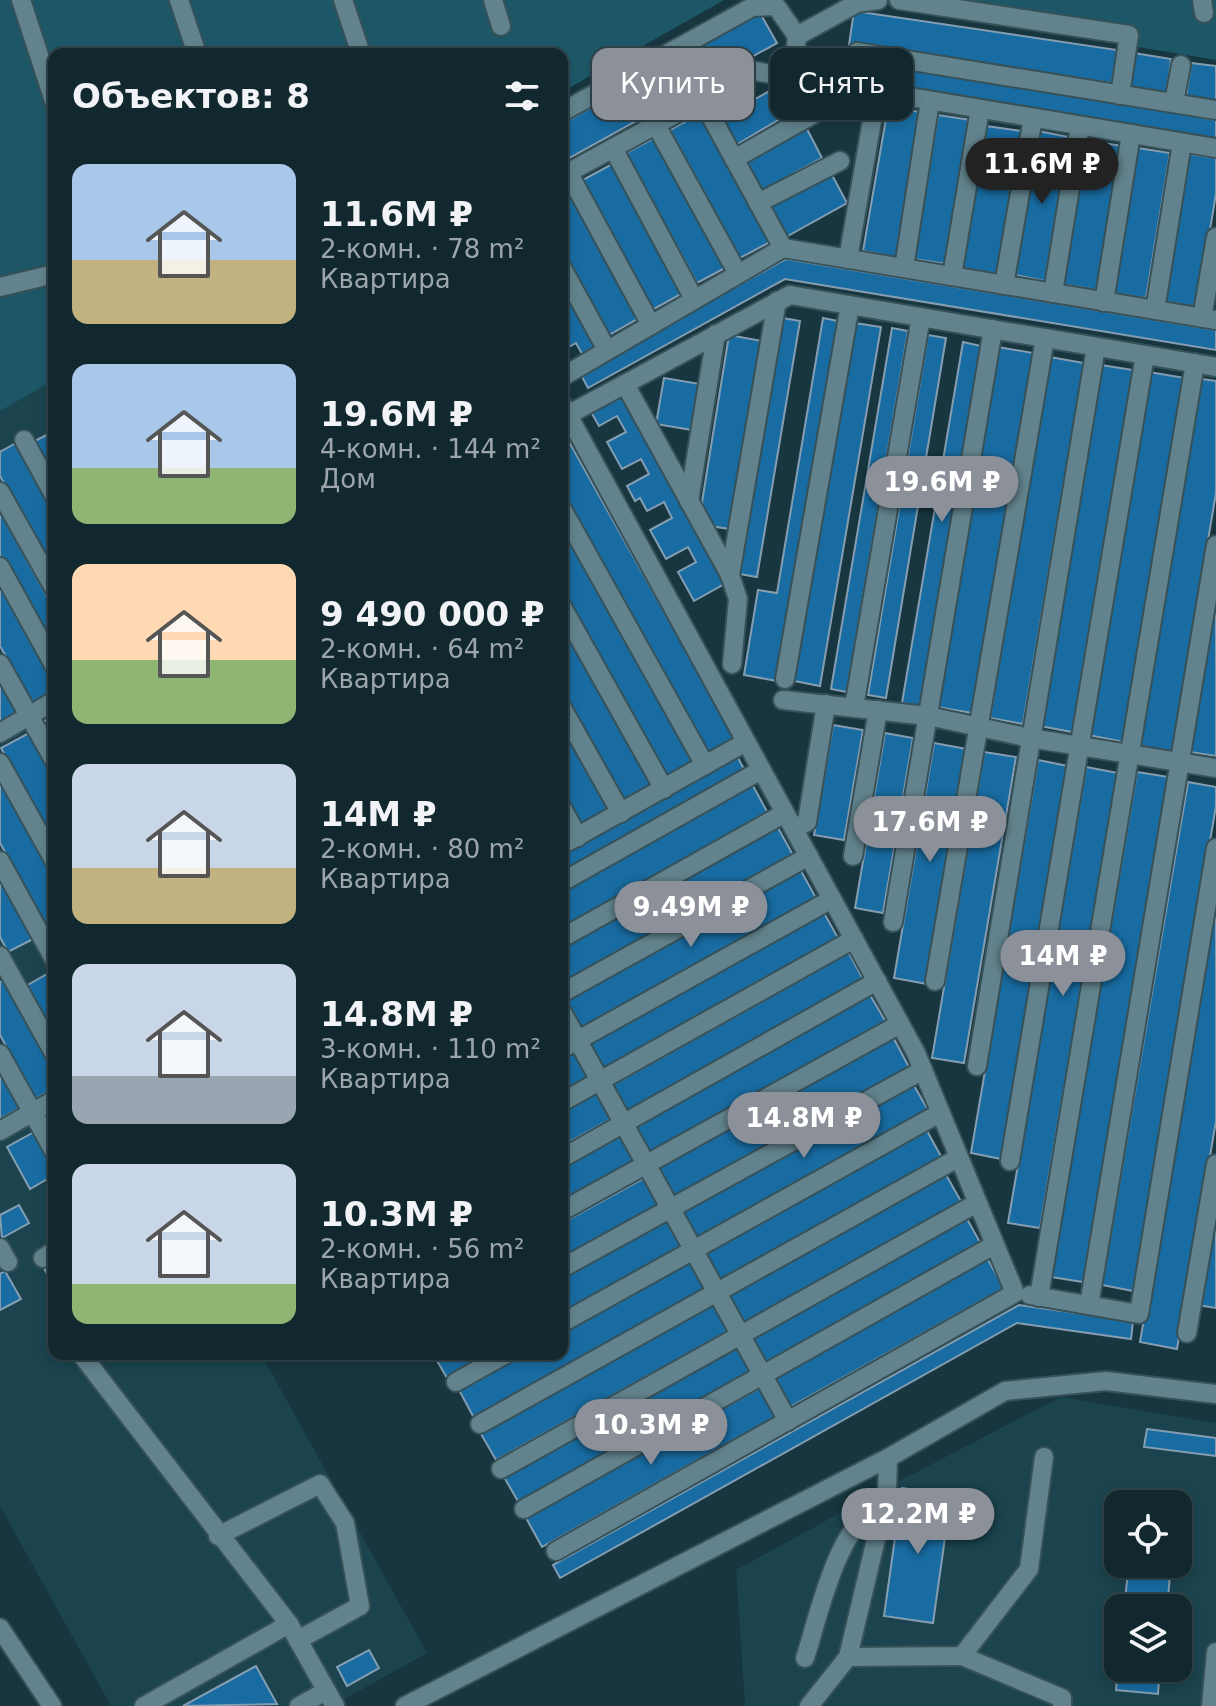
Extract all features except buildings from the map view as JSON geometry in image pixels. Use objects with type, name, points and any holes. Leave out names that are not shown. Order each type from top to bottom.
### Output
[{"type":"street","points":[[21,0],[48,83]]},
{"type":"street","points":[[179,0],[195,48]]},
{"type":"street","points":[[343,0],[359,48]]},
{"type":"street","points":[[493,0],[501,26]]},
{"type":"street","points":[[797,36],[857,3],[878,0]]},
{"type":"street","points":[[899,0],[1129,35],[1120,95]]},
{"type":"street","points":[[568,109],[752,7],[776,6],[797,36],[796,48]]},
{"type":"street","points":[[913,61],[1216,110]]},
{"type":"street","points":[[1174,103],[1181,65]]},
{"type":"street","points":[[913,98],[1216,148]]},
{"type":"street","points":[[904,268],[930,101]]},
{"type":"street","points":[[952,276],[980,109]]},
{"type":"street","points":[[1004,285],[1033,118]]},
{"type":"street","points":[[568,172],[665,120]]},
{"type":"street","points":[[713,120],[783,248]]},
{"type":"street","points":[[734,159],[803,120]]},
{"type":"street","points":[[848,259],[872,120]]},
{"type":"street","points":[[656,125],[738,274]]},
{"type":"street","points":[[1053,293],[1080,126]]},
{"type":"street","points":[[1104,302],[1131,134]]},
{"type":"street","points":[[1155,310],[1182,143]]},
{"type":"street","points":[[613,148],[694,299]]},
{"type":"street","points":[[758,203],[840,161]]},
{"type":"street","points":[[568,179],[651,325]]},
{"type":"street","points":[[568,373],[783,248],[1209,319],[1216,237]]},
{"type":"street","points":[[0,287],[48,275]]},
{"type":"street","points":[[568,279],[607,350]]},
{"type":"street","points":[[568,410],[625,384],[790,295],[1216,367]]},
{"type":"street","points":[[730,575],[777,301]]},
{"type":"street","points":[[785,679],[850,305]]},
{"type":"street","points":[[854,707],[921,317]]},
{"type":"street","points":[[893,922],[993,329]]},
{"type":"street","points":[[689,501],[716,334]]},
{"type":"street","points":[[935,981],[1045,338]]},
{"type":"street","points":[[977,1066],[1096,347]]},
{"type":"street","points":[[1010,1161],[1145,355]]},
{"type":"street","points":[[1039,1297],[1195,363]]},
{"type":"street","points":[[625,384],[730,575],[738,599],[732,664]]},
{"type":"street","points":[[568,419],[900,1024],[923,1070],[1015,1293]]},
{"type":"street","points":[[24,440],[48,484]]},
{"type":"street","points":[[0,492],[48,577]]},
{"type":"street","points":[[568,520],[705,765]]},
{"type":"street","points":[[1089,1305],[1216,545]]},
{"type":"street","points":[[0,567],[48,654]]},
{"type":"street","points":[[568,618],[664,789]]},
{"type":"street","points":[[0,664],[48,749]]},
{"type":"street","points":[[783,700],[928,716],[1030,738],[1216,768]]},
{"type":"street","points":[[568,935],[789,821],[807,822],[826,704]]},
{"type":"street","points":[[0,733],[48,705]]},
{"type":"street","points":[[853,856],[878,710]]},
{"type":"street","points":[[568,719],[621,813]]},
{"type":"street","points":[[570,841],[746,742]]},
{"type":"street","points":[[0,763],[48,849]]},
{"type":"street","points":[[568,879],[761,770]]},
{"type":"street","points":[[556,1551],[1015,1293],[1139,1314],[1216,848]]},
{"type":"street","points":[[568,990],[809,856]]},
{"type":"street","points":[[0,861],[48,948]]},
{"type":"street","points":[[788,1421],[600,1081],[570,1044],[832,899]]},
{"type":"street","points":[[568,1099],[854,939]]},
{"type":"street","points":[[0,956],[48,1042]]},
{"type":"street","points":[[568,1155],[877,981]]},
{"type":"street","points":[[568,1208],[900,1024]]},
{"type":"street","points":[[0,1054],[48,1140]]},
{"type":"street","points":[[568,1265],[923,1070]]},
{"type":"street","points":[[0,1131],[48,1103]]},
{"type":"street","points":[[568,1320],[940,1113]]},
{"type":"street","points":[[480,1424],[958,1158]]},
{"type":"street","points":[[1187,1333],[1216,1164]]},
{"type":"street","points":[[501,1469],[977,1203]]},
{"type":"street","points":[[524,1509],[994,1245]]},
{"type":"street","points":[[86,1360],[294,1632],[331,1698],[299,1706]]},
{"type":"street","points":[[456,1382],[495,1360]]},
{"type":"street","points":[[405,1706],[888,1458],[1005,1391],[1106,1381],[1216,1394]]},
{"type":"street","points":[[962,1656],[1029,1569],[1044,1457]]},
{"type":"street","points":[[809,1706],[848,1657],[884,1505],[888,1458]]},
{"type":"street","points":[[144,1706],[294,1632],[360,1606],[345,1523],[320,1484],[218,1536]]},
{"type":"street","points":[[805,1658],[847,1535],[871,1509],[884,1505]]},
{"type":"street","points":[[0,1628],[52,1706]]},
{"type":"street","points":[[1211,1706],[1216,1652]]},
{"type":"street","points":[[848,1657],[962,1656],[1062,1698],[1062,1706]]},
{"type":"shaded area","points":[[0,0],[724,0],[639,48],[592,48],[592,75],[568,89],[568,48],[48,48],[48,383],[0,411]]},
{"type":"shaded area","points":[[858,0],[1216,0],[1216,60]]},
{"type":"shaded area","points":[[48,366],[48,1360],[264,1360],[427,1653],[332,1706],[111,1706],[0,1506],[0,392]]},
{"type":"shaded area","points":[[1061,1397],[1216,1423],[1216,1706],[745,1706],[736,1570]]}]
